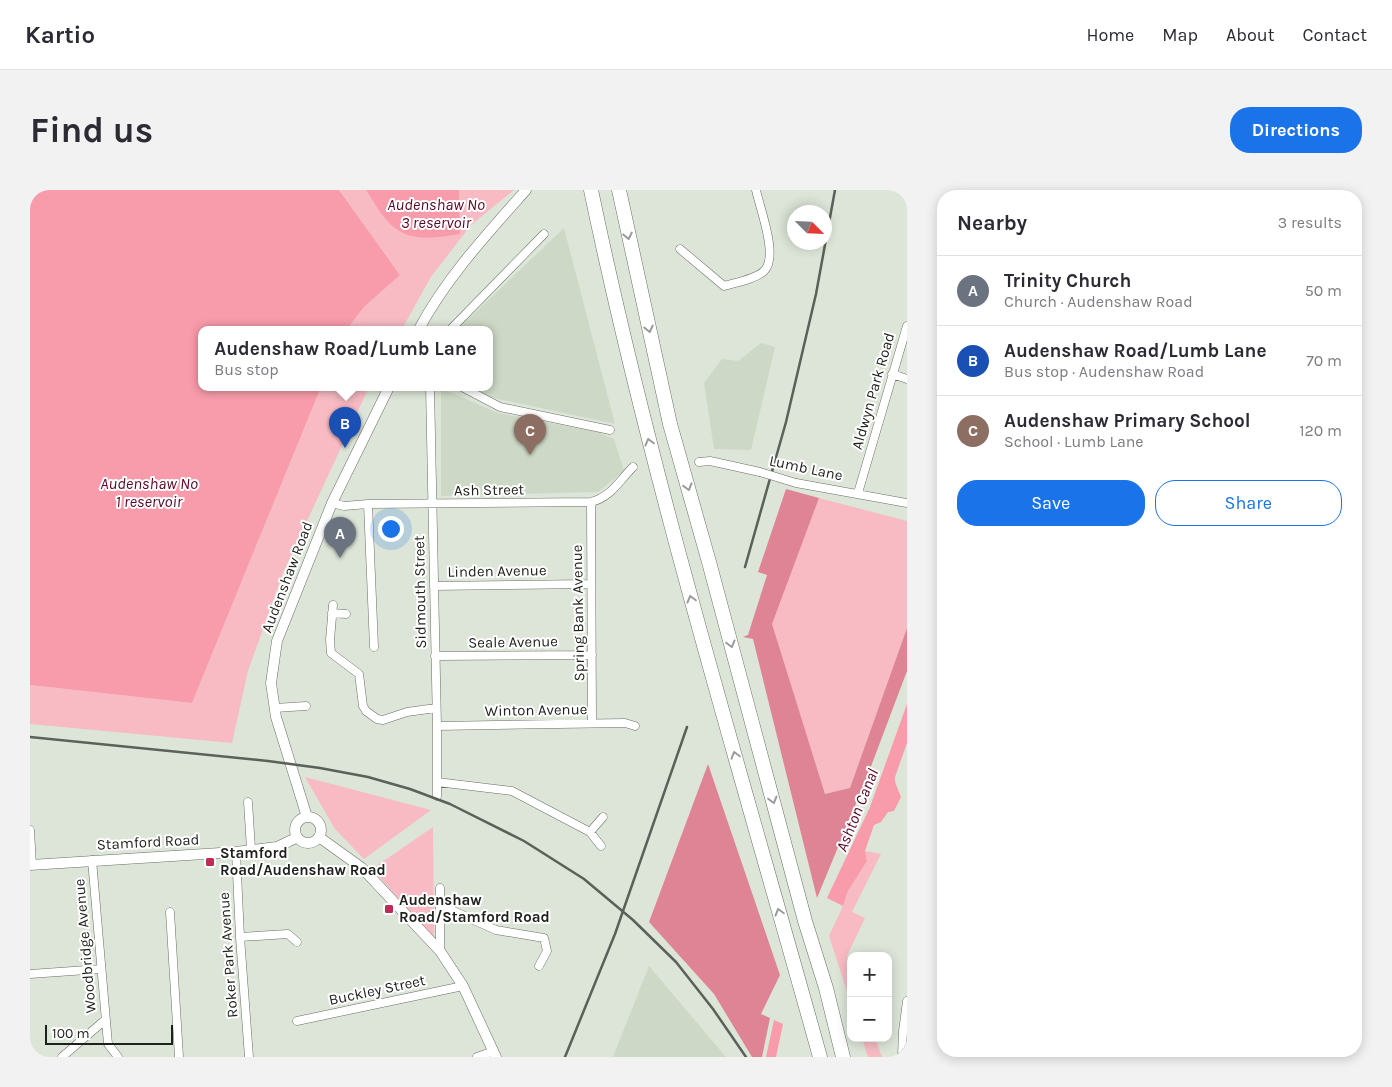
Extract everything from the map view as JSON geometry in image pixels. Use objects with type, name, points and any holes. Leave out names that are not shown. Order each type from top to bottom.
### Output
[{"type":"highway","points":[[592,190],[612,288],[645,427],[736,761],[820,1057]]},
{"type":"highway","points":[[618,190],[670,424],[805,921],[826,988],[852,1057]]},
{"type":"highway","points":[[792,959],[800,1015],[810,1057]]},
{"type":"highway","points":[[826,988],[843,1057]]},
{"type":"main road","points":[[421,326],[430,309],[451,280],[483,239],[526,190]]},
{"type":"main road","name":"Audenshaw Road","points":[[387,391],[332,503],[277,641],[271,683],[274,708],[307,817],[315,819],[319,824],[321,831],[319,837],[362,868],[440,951],[463,986],[495,1054]]},
{"type":"main road","points":[[307,817],[302,818],[296,824],[294,830],[296,838],[308,844],[315,842],[319,837]]},
{"type":"main road","name":"Stamford Road","points":[[31,865],[236,852],[277,846],[296,838]]},
{"type":"street","points":[[680,249],[724,286],[740,282],[763,272],[770,262],[771,249],[756,190]]},
{"type":"street","points":[[454,326],[544,234]]},
{"type":"street","name":"Aldwyn Park Road","points":[[858,493],[907,326]]},
{"type":"street","points":[[892,374],[907,378]]},
{"type":"street","name":"Sidmouth Street","points":[[430,391],[437,726],[436,796]]},
{"type":"street","points":[[470,391],[500,407],[610,430]]},
{"type":"street","name":"Lumb Lane","points":[[699,462],[710,461],[796,482],[907,503]]},
{"type":"street","name":"Ash Street","points":[[332,503],[344,506],[368,504],[591,502],[612,491],[633,467]]},
{"type":"street","name":"Spring Bank Avenue","points":[[591,502],[592,723]]},
{"type":"street","points":[[368,504],[374,647]]},
{"type":"street","name":"Linden Avenue","points":[[434,586],[591,584]]},
{"type":"street","points":[[346,614],[333,609],[330,640],[331,653],[359,674],[363,706],[366,711],[377,719],[384,720],[407,712],[436,708]]},
{"type":"street","name":"Seale Avenue","points":[[435,656],[592,655]]},
{"type":"street","points":[[274,708],[306,706]]},
{"type":"street","name":"Winton Avenue","points":[[437,726],[592,723],[625,723],[635,726]]},
{"type":"street","points":[[437,782],[512,791],[590,832],[601,846]]},
{"type":"street","points":[[248,802],[251,849]]},
{"type":"street","points":[[590,832],[603,817]]},
{"type":"street","points":[[30,830],[31,865]]},
{"type":"street","name":"Roker Park Avenue","points":[[236,852],[249,1057]]},
{"type":"street","name":"Woodbridge Avenue","points":[[92,860],[108,1044],[118,1057]]},
{"type":"street","points":[[440,888],[440,951]]},
{"type":"street","points":[[440,905],[496,930],[544,938],[547,951],[538,966]]},
{"type":"street","points":[[170,912],[179,1057]]},
{"type":"street","points":[[240,937],[288,934],[297,942]]},
{"type":"street","points":[[30,974],[101,969]]},
{"type":"street","name":"Buckley Street","points":[[297,1021],[463,986]]},
{"type":"street","points":[[902,1057],[907,1001]]},
{"type":"street","points":[[62,1057],[105,1020]]},
{"type":"street","points":[[477,1057],[495,1054]]},
{"type":"shaded area","points":[[339,190],[366,190],[390,223],[460,234],[459,190],[514,190],[471,225],[431,277],[404,326],[349,326],[364,307],[400,275]]},
{"type":"shaded area","points":[[564,228],[615,424],[489,397],[479,391],[493,391],[493,326],[461,326]]},
{"type":"shaded area","points":[[761,343],[775,347],[751,450],[714,449],[704,383],[722,359],[738,361]]},
{"type":"shaded area","points":[[319,391],[367,391],[283,573],[248,671],[232,743],[30,724],[30,685],[192,703]]},
{"type":"shaded area","points":[[441,391],[448,391],[498,413],[598,432],[614,439],[624,471],[598,492],[441,496]]},
{"type":"shaded area","points":[[786,489],[819,498],[772,624],[825,794],[850,788],[907,628],[907,671],[867,777],[817,898],[753,639],[743,637],[748,635],[767,575],[758,572]]},
{"type":"shaded area","points":[[819,498],[907,521],[907,628],[850,789],[825,794],[771,624]]},
{"type":"shaded area","points":[[708,764],[780,975],[761,1014],[770,1018],[762,1057],[752,1057],[714,994],[649,922]]},
{"type":"shaded area","points":[[305,777],[431,810],[364,859],[335,829]]},
{"type":"shaded area","points":[[433,827],[434,938],[372,869]]},
{"type":"shaded area","points":[[865,851],[881,854],[852,912],[865,918],[849,952],[847,952],[847,992],[829,936],[848,891],[867,861]]},
{"type":"shaded area","points":[[649,966],[726,1057],[613,1057]]},
{"type":"shaded area","points":[[863,1042],[876,1042],[882,1057],[868,1057]]},
{"type":"water","name":"Audenshaw No 1 reservoir","points":[[30,190],[339,190],[400,275],[364,307],[349,326],[198,326],[198,391],[319,391],[192,703],[30,685]]},
{"type":"water","name":"Audenshaw No 3 reservoir","points":[[366,190],[459,190],[460,234],[428,238],[405,234],[388,222]]},
{"type":"water","points":[[907,704],[907,743],[895,777],[901,797],[894,811],[888,812],[881,822],[874,825],[865,851],[867,861],[848,891],[843,906],[827,898],[870,807]]},
{"type":"water","points":[[774,1020],[783,1024],[776,1057],[766,1057]]},
{"type":"railway","points":[[745,567],[786,422],[816,294],[835,190]]},
{"type":"railway","points":[[565,1057],[615,934],[687,727]]},
{"type":"railway","points":[[30,737],[320,768],[368,777],[410,789],[450,804],[524,841],[584,879],[633,920],[676,962],[713,1009],[746,1057]]},
{"type":"place","name":"Audenshaw Road/Lumb Lane","points":[[345,448]]},
{"type":"place","name":"Audenshaw Primary School","points":[[530,455]]},
{"type":"place","name":"Trinity Church","points":[[340,558]]},
{"type":"place","name":"Stamford Road/Audenshaw Road","points":[[210,862]]},
{"type":"place","name":"Audenshaw Road/Stamford Road","points":[[389,909]]},
{"type":"water label","name":"Ashton Canal","points":[[857,810]]}]
